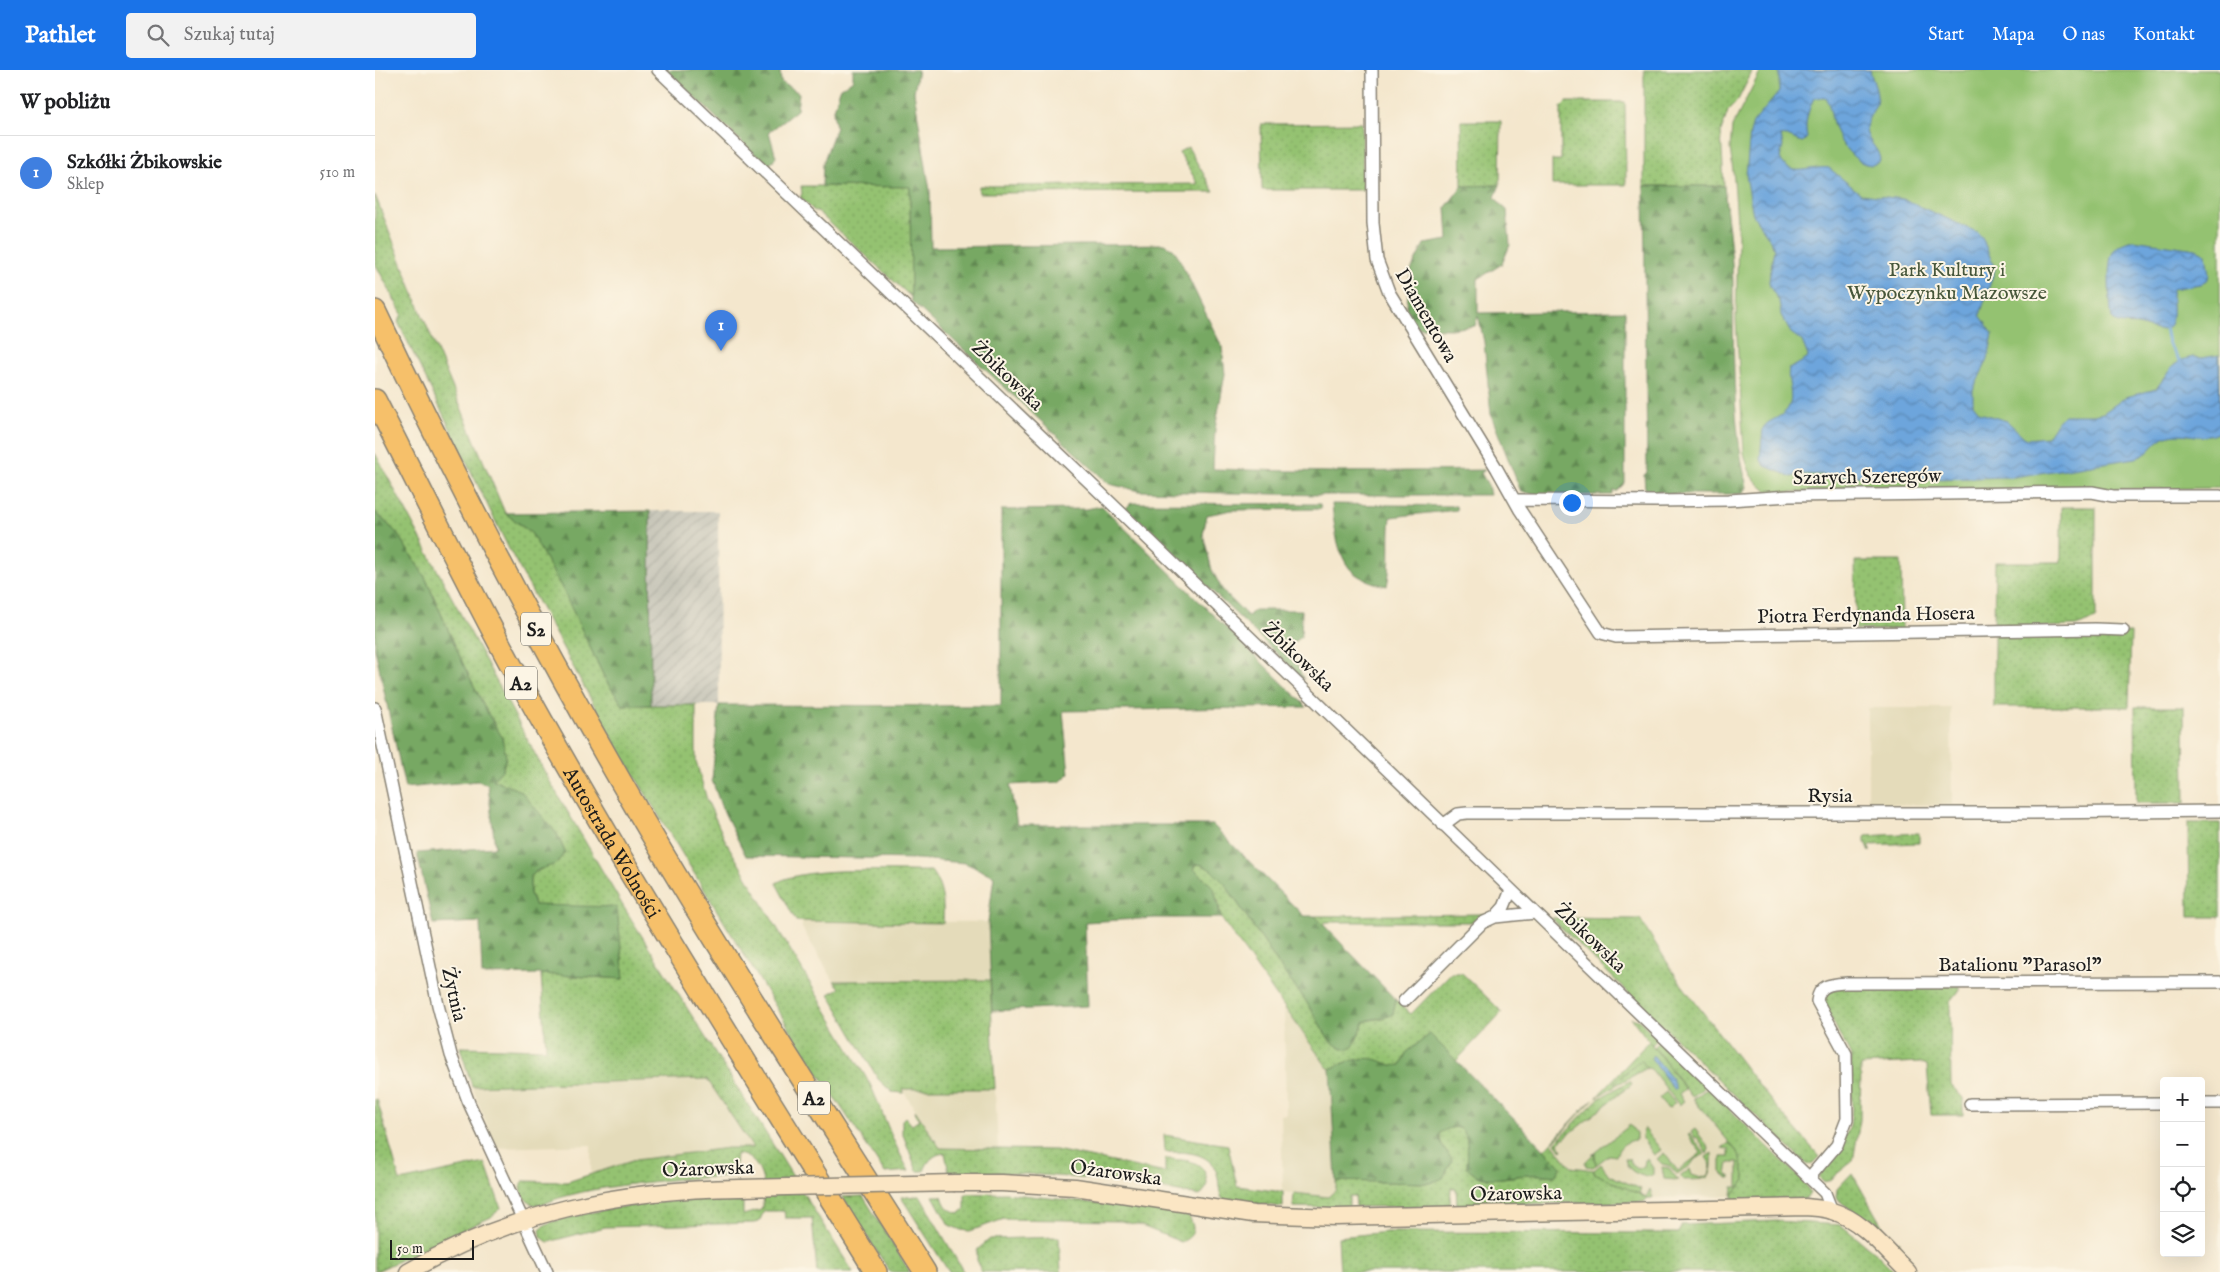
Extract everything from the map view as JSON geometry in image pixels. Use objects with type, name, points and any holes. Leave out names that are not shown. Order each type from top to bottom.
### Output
[{"type":"highway","name":"S2","points":[[375,311],[497,557],[640,814],[714,938]]},
{"type":"highway","name":"Autostrada Wolności","points":[[375,400],[511,664],[587,800],[661,924],[876,1272]]},
{"type":"highway","name":"A2","points":[[714,938],[925,1272]]},
{"type":"main road","name":"Ożarowska","points":[[408,1272],[465,1243],[524,1220],[588,1202],[695,1188],[1002,1182],[1075,1186],[1210,1208],[1288,1217],[1805,1207],[1832,1211]]},
{"type":"main road","points":[[1832,1211],[1850,1219],[1863,1228],[1908,1272]]},
{"type":"street","name":"Żbikowska","points":[[658,70],[1825,1193],[1832,1211]]},
{"type":"street","name":"Diamentowa","points":[[1372,70],[1374,247],[1381,274],[1401,313],[1515,500],[1598,629],[1609,636]]},
{"type":"street","name":"Szarych Szeregów","points":[[1515,500],[1729,500],[1789,496],[2092,492],[2113,496],[2220,496]]},
{"type":"street","name":"Piotra Ferdynanda Hosera","points":[[1609,636],[2123,630]]},
{"type":"street","name":"Żytnia","points":[[375,708],[438,1005],[451,1055],[466,1096],[547,1272]]},
{"type":"street","name":"Rysia","points":[[1443,825],[1458,814],[1467,813],[2035,814],[2220,811]]},
{"type":"street","points":[[1495,917],[1504,907],[1511,890]]},
{"type":"street","points":[[1404,1000],[1482,923],[1495,917],[1535,913]]},
{"type":"street","name":"Batalionu \"Parasol\"","points":[[1809,1178],[1837,1144],[1847,1119],[1847,1059],[1844,1049],[1817,1001],[1820,989],[1829,985],[1847,983],[2220,982]]},
{"type":"street","points":[[2205,1103],[2220,1102]]},
{"type":"street","points":[[1970,1104],[2160,1103]]},
{"type":"shaded area","points":[[650,511],[718,511],[719,705],[651,705]]},
{"type":"shaded area","points":[[1868,708],[1951,708],[1952,805],[1868,804]]},
{"type":"shaded area","points":[[802,921],[988,922],[990,980],[834,981],[802,928]]},
{"type":"shaded area","points":[[1284,1006],[1330,1069],[1336,1190],[1328,1197],[1283,1192],[1281,1115],[1286,1114]]},
{"type":"shaded area","points":[[1649,1041],[1739,1154],[1745,1180],[1732,1196],[1648,1198],[1586,1169],[1561,1167],[1544,1150]]},
{"type":"shaded area","points":[[707,1079],[753,1148],[591,1175],[591,1145],[496,1148],[472,1086]]},
{"type":"shaded area","points":[[902,1089],[995,1089],[998,1148],[940,1148]]},
{"type":"green space","points":[[666,70],[780,70],[781,82],[799,93],[797,110],[769,132],[776,157],[768,167]]},
{"type":"green space","points":[[853,70],[918,70],[914,92],[930,191],[931,247],[1164,244],[1172,248],[1177,254],[1222,347],[1225,374],[1215,429],[1213,469],[1335,472],[1485,470],[1481,473],[1488,485],[1490,495],[1319,495],[1139,491],[1109,484],[911,301],[910,187],[822,186],[823,163],[836,127],[833,113],[840,89],[853,80]]},
{"type":"green space","points":[[1644,70],[1753,70],[1738,100],[1728,111],[1721,132],[1724,186],[1644,186]]},
{"type":"green space","name":"Park Kultury i Wypoczynku Mazowsze","points":[[1761,70],[2220,70],[2220,488],[1769,492],[1759,484],[1749,471],[1744,453],[1736,319],[1738,236],[1730,148],[1732,127]]},
{"type":"green space","points":[[1566,102],[1625,102],[1626,185],[1552,185],[1552,160],[1561,160],[1561,107]]},
{"type":"green space","points":[[1461,121],[1501,121],[1500,185],[1462,186]]},
{"type":"green space","points":[[1362,123],[1363,190],[1262,190],[1261,124]]},
{"type":"green space","points":[[1188,147],[1214,192],[979,193],[979,186],[1198,184],[1179,152]]},
{"type":"green space","points":[[1500,185],[1495,197],[1507,210],[1510,245],[1502,264],[1478,279],[1478,313],[1625,311],[1625,483],[1617,491],[1613,491],[1613,495],[1542,495],[1521,492],[1491,415],[1484,342],[1478,315],[1475,326],[1450,329],[1416,328],[1406,313],[1411,270],[1424,244],[1448,240],[1446,207],[1462,186]]},
{"type":"green space","points":[[801,186],[910,186],[911,297],[800,197],[802,194]]},
{"type":"green space","points":[[1644,186],[1724,186],[1733,281],[1736,410],[1738,436],[1747,487],[1743,494],[1665,494],[1665,492],[1648,492],[1645,488],[1644,475],[1647,472]]},
{"type":"green space","points":[[375,195],[421,312],[505,513],[531,532],[563,590],[606,681],[623,705],[696,705],[696,761],[707,800],[726,842],[870,1084],[893,1139],[909,1171],[885,1173],[797,1041],[618,749],[509,549],[398,322],[402,314],[375,263]]},
{"type":"green space","points":[[375,453],[549,780],[623,906],[853,1272],[817,1272],[812,1218],[785,1218],[784,1211],[764,1211],[759,1222],[755,1223],[605,1227],[548,1242],[541,1237],[540,1229],[554,1221],[614,1208],[657,1203],[743,1198],[743,1215],[761,1210],[764,1193],[763,1184],[761,1175],[752,1160],[736,1154],[734,1176],[669,1180],[593,1190],[559,1198],[540,1205],[530,1203],[523,1194],[521,1183],[523,1181],[567,1182],[635,1160],[728,1148],[753,1148],[707,1079],[472,1086],[460,1047],[546,1049],[541,974],[624,979],[617,907],[535,906],[530,894],[530,876],[552,864],[565,852],[557,834],[502,784],[493,779],[503,769],[495,724],[464,666],[425,577],[396,532],[375,512]]},
{"type":"green space","points":[[1131,503],[1320,504],[1321,509],[1232,510],[1207,515],[1203,534],[1212,570],[1223,591],[1248,616],[1254,610],[1302,610],[1301,637],[1289,647],[1304,680],[1126,508]]},
{"type":"green space","points":[[1332,504],[1456,506],[1457,510],[1391,517],[1387,586],[1359,576],[1347,565],[1337,539]]},
{"type":"green space","points":[[1102,506],[1307,707],[1063,711],[1069,774],[1060,782],[1010,785],[1017,825],[1213,825],[1304,916],[1315,916],[1396,1000],[1393,1014],[1364,1022],[1354,1045],[1348,1049],[1342,1049],[1330,1041],[1304,998],[1285,974],[1225,884],[1203,865],[1197,864],[1194,869],[1214,888],[1221,918],[1156,918],[1085,922],[1088,1006],[992,1011],[988,922],[994,876],[965,863],[917,859],[746,856],[721,806],[712,780],[719,705],[1001,706],[1001,510],[1086,509]]},
{"type":"green space","points":[[2061,507],[2096,507],[2096,619],[2076,626],[1994,628],[1995,562],[2061,562]]},
{"type":"green space","points":[[650,511],[651,705],[623,705],[606,681],[563,590],[531,533],[505,513]]},
{"type":"green space","points":[[375,512],[396,532],[425,577],[464,666],[502,737],[506,757],[503,769],[493,780],[521,791],[557,834],[565,852],[556,864],[538,870],[530,876],[530,894],[534,905],[617,907],[624,979],[541,974],[482,975],[480,922],[433,924],[417,853],[495,847],[488,785],[478,781],[405,788],[375,649]]},
{"type":"green space","points":[[1855,561],[1901,561],[1902,630],[1856,630]]},
{"type":"green space","points":[[2131,633],[2129,707],[1994,707],[1994,634]]},
{"type":"green space","points":[[2135,707],[2184,707],[2185,803],[2136,803]]},
{"type":"green space","points":[[2188,823],[2220,823],[2220,917],[2189,917]]},
{"type":"green space","points":[[1919,833],[1919,843],[1870,845],[1870,852],[1865,843],[1865,836]]},
{"type":"green space","points":[[1197,864],[1211,870],[1225,884],[1285,974],[1304,998],[1330,1041],[1354,1045],[1364,1022],[1393,1014],[1396,1000],[1411,1014],[1451,973],[1462,973],[1502,1012],[1456,1061],[1430,1034],[1406,1053],[1401,1065],[1397,1066],[1370,1059],[1361,1059],[1330,1069],[1221,918],[1218,900],[1195,872],[1194,869]]},
{"type":"green space","points":[[874,870],[931,871],[938,883],[942,896],[943,923],[796,921],[776,883],[790,877],[829,872]]},
{"type":"green space","points":[[1485,914],[1472,922],[1325,922],[1324,926],[1315,916]]},
{"type":"green space","points":[[1551,918],[1640,919],[1679,981],[1771,1101],[1820,1157],[1815,1162],[1807,1165]]},
{"type":"green space","points":[[990,980],[995,1089],[903,1089],[904,1093],[892,1092],[878,1079],[829,994],[840,988],[834,981]]},
{"type":"green space","points":[[1838,986],[1959,986],[1959,991],[1950,1002],[1951,1085],[1963,1098],[1963,1115],[1931,1115],[1927,1065],[1919,1062],[1861,1065],[1860,1120],[1853,1161],[1828,1181],[1823,1182],[1818,1177],[1842,1143],[1850,1126],[1852,1108],[1851,1056],[1822,1001],[1824,994]]},
{"type":"green space","points":[[1631,1018],[1639,1020],[1658,1038],[1652,1045]]},
{"type":"green space","points":[[1430,1034],[1561,1167],[1555,1176],[1530,1175],[1486,1178],[1472,1173],[1467,1167],[1468,1151],[1465,1136],[1462,1130],[1450,1128],[1440,1133],[1440,1141],[1452,1161],[1443,1178],[1430,1183],[1336,1181],[1330,1069],[1347,1062],[1366,1058],[1392,1065],[1401,1065],[1406,1053]]},
{"type":"green space","points":[[1649,1041],[1685,1089],[1679,1094],[1684,1101],[1679,1105],[1651,1069],[1647,1068],[1641,1060],[1614,1082],[1616,1085],[1597,1097]]},
{"type":"green space","points":[[1660,1041],[1706,1086],[1692,1097],[1654,1047]]},
{"type":"green space","points":[[1641,1060],[1647,1068],[1616,1085],[1614,1082]]},
{"type":"green space","points":[[1630,1081],[1632,1084],[1558,1143],[1562,1151],[1555,1143],[1598,1099]]},
{"type":"green space","points":[[1708,1088],[1805,1183],[1810,1193],[1807,1198],[1801,1201],[1733,1203],[1732,1196],[1745,1180],[1739,1154],[1693,1099]]},
{"type":"green space","points":[[1666,1092],[1675,1103],[1668,1109],[1659,1098]]},
{"type":"green space","points":[[377,1099],[400,1181],[485,1163],[501,1208],[491,1217],[375,1272],[375,1100]]},
{"type":"green space","points":[[1593,1099],[1552,1143],[1571,1167],[1594,1170],[1594,1173],[1648,1198],[1644,1202],[1457,1205],[1456,1188],[1451,1188],[1450,1206],[1356,1207],[1355,1196],[1349,1196],[1349,1208],[1293,1207],[1294,1193],[1328,1197],[1336,1190],[1336,1181],[1430,1183],[1448,1153],[1441,1144],[1440,1132],[1458,1127],[1463,1130],[1466,1136],[1468,1151],[1467,1167],[1472,1173],[1486,1178],[1530,1175],[1555,1176],[1561,1167],[1544,1150]]},
{"type":"green space","points":[[915,1110],[940,1148],[1056,1150],[1165,1173],[1165,1159],[1188,1161],[1200,1166],[1204,1171],[1207,1187],[1200,1196],[1107,1181],[1012,1173],[949,1172],[945,1153],[932,1158],[924,1171],[917,1171],[902,1132],[902,1120],[905,1117],[912,1125],[919,1120],[914,1112]]},
{"type":"green space","points":[[1630,1125],[1636,1133],[1636,1140],[1623,1145],[1616,1156],[1609,1155],[1596,1165],[1595,1153]]},
{"type":"green space","points":[[1644,1128],[1661,1150],[1654,1155],[1642,1138]]},
{"type":"green space","points":[[1695,1129],[1709,1148],[1707,1153],[1697,1137],[1695,1138],[1691,1132]]},
{"type":"green space","points":[[1690,1134],[1705,1154],[1695,1159],[1691,1165],[1677,1174],[1670,1166],[1662,1164],[1657,1159],[1664,1153],[1678,1171],[1701,1153],[1688,1135]]},
{"type":"green space","points":[[1164,1135],[1228,1145],[1237,1186],[1283,1192],[1283,1207],[1223,1200],[1215,1168],[1210,1162],[1189,1153],[1165,1152]]},
{"type":"green space","points":[[1729,1143],[1739,1154],[1745,1180],[1732,1196],[1733,1187],[1738,1187],[1738,1162],[1729,1162],[1727,1176],[1731,1176],[1731,1178],[1727,1178],[1721,1172],[1721,1157],[1729,1157],[1729,1149],[1722,1148]]},
{"type":"green space","points":[[1594,1153],[1596,1165],[1593,1167],[1586,1166],[1585,1162]]},
{"type":"green space","points":[[1712,1153],[1712,1169],[1710,1174],[1708,1177],[1704,1179],[1683,1180],[1680,1177],[1690,1169],[1692,1175],[1701,1178],[1709,1175],[1711,1165],[1706,1157]]},
{"type":"green space","points":[[1625,1159],[1629,1159],[1631,1164],[1638,1169],[1644,1166],[1647,1159],[1653,1168],[1653,1175],[1646,1177],[1635,1173],[1630,1169]]},
{"type":"green space","points":[[1601,1164],[1609,1175],[1641,1189],[1639,1193],[1646,1197],[1650,1189],[1653,1198],[1648,1198],[1594,1173],[1594,1170]]},
{"type":"green space","points":[[1662,1167],[1669,1168],[1678,1180],[1664,1179]]},
{"type":"green space","points":[[1852,1173],[1890,1240],[1900,1241],[1895,1251],[1868,1223],[1836,1198],[1837,1189]]},
{"type":"green space","points":[[1005,1193],[1188,1215],[1193,1231],[1186,1240],[1181,1242],[1142,1226],[1121,1221],[1004,1219],[970,1231],[961,1230],[949,1225],[933,1196],[942,1196],[948,1208],[960,1213],[965,1209],[965,1194]]},
{"type":"green space","points":[[863,1196],[910,1272],[890,1272],[842,1197]]},
{"type":"green space","points":[[920,1196],[964,1272],[949,1272],[901,1197]]},
{"type":"green space","points":[[1776,1221],[1841,1225],[1878,1255],[1895,1272],[1340,1272],[1338,1237],[1387,1232],[1678,1233],[1682,1225]]},
{"type":"green space","points":[[1059,1237],[1061,1272],[981,1272],[977,1260],[977,1250],[990,1239]]},
{"type":"water","points":[[1779,70],[1870,70],[1877,96],[1876,104],[1866,129],[1868,138],[1880,157],[1880,161],[1870,165],[1854,157],[1845,148],[1839,137],[1827,100],[1825,98],[1814,98],[1807,117],[1807,138],[1803,142],[1781,136],[1783,146],[1780,158],[1784,165],[1795,170],[1829,168],[1861,194],[1903,199],[1977,232],[1982,237],[1995,269],[1980,315],[1993,334],[1988,359],[1973,390],[1973,404],[1980,413],[2007,421],[2026,439],[2047,437],[2058,420],[2065,415],[2103,413],[2126,397],[2156,389],[2172,367],[2181,360],[2219,355],[2220,431],[2208,436],[2170,435],[2160,440],[2142,456],[2136,458],[2014,477],[1931,479],[1800,474],[1792,477],[1765,466],[1760,459],[1763,428],[1785,412],[1791,397],[1789,369],[1807,359],[1808,356],[1802,341],[1791,333],[1788,328],[1781,315],[1779,301],[1770,287],[1769,281],[1774,249],[1753,215],[1746,175],[1750,133],[1753,123],[1779,92]]},
{"type":"water","points":[[2133,240],[2196,249],[2206,254],[2208,279],[2200,284],[2173,289],[2171,322],[2169,327],[2164,330],[2121,324],[2112,319],[2109,285],[2111,258],[2117,247]]},
{"type":"water","points":[[1653,1055],[1672,1079],[1676,1089],[1674,1090],[1651,1058]]},
{"type":"waterway","points":[[2165,328],[2168,343],[2180,361]]},
{"type":"place","name":"Szkółki Żbikowskie","points":[[721,351]]}]
